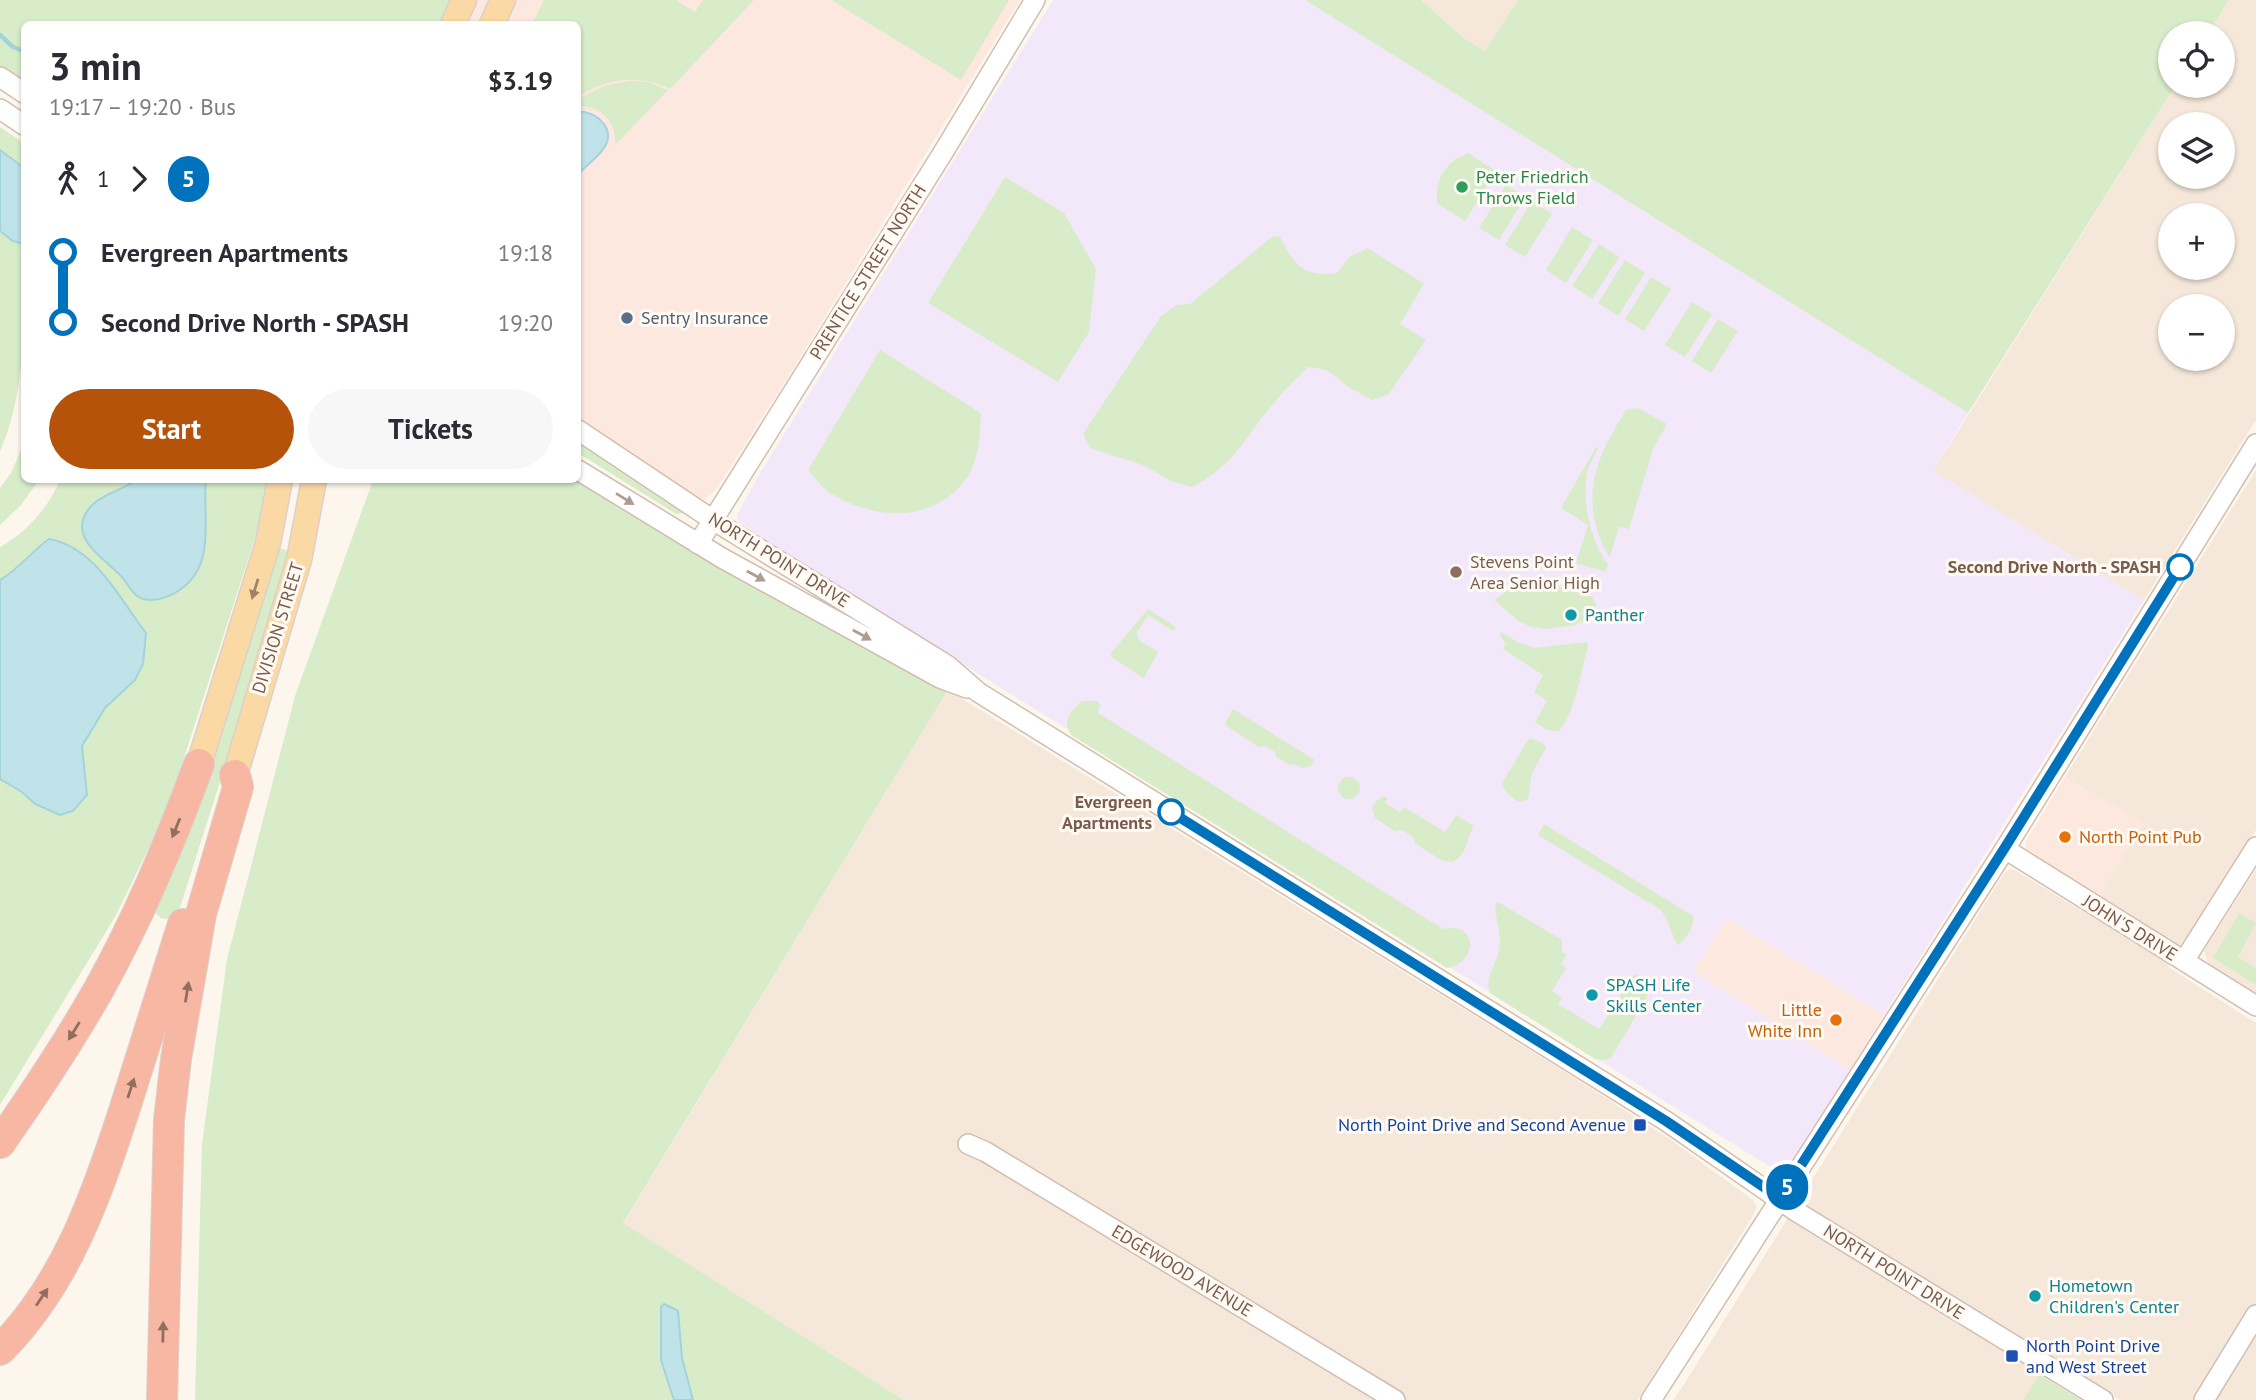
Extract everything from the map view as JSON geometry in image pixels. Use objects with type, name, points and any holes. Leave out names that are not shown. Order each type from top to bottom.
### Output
[{"type":"highway","points":[[0,1143],[77,1026],[128,934],[177,827],[199,764]]},
{"type":"highway","points":[[0,1350],[24,1322],[61,1267],[93,1205],[227,783],[235,775]]},
{"type":"highway","points":[[162,1400],[172,1089],[201,914],[238,787],[235,775]]},
{"type":"main road","points":[[454,21],[464,0]]},
{"type":"main road","points":[[493,21],[503,0]]},
{"type":"main road","name":"DIVISION STREET","points":[[199,764],[268,543],[279,483]]},
{"type":"main road","name":"DIVISION STREET","points":[[235,775],[299,560],[313,483]]},
{"type":"street","name":"PRENTICE STREET NORTH","points":[[698,544],[1035,0]]},
{"type":"street","points":[[0,77],[21,91]]},
{"type":"street","points":[[0,109],[21,123]]},
{"type":"street","name":"NORTH POINT DRIVE","points":[[581,432],[713,520],[937,659],[978,692],[1666,1121],[1797,1212],[2103,1400]]},
{"type":"street","points":[[1651,1400],[2004,849],[2256,444]]},
{"type":"street","name":"NORTH POINT DRIVE","points":[[581,472],[698,544],[940,678],[978,692]]},
{"type":"street","points":[[2184,961],[2256,847]]},
{"type":"street","name":"JOHN'S DRIVE","points":[[2004,849],[2256,1006]]},
{"type":"street","name":"EDGEWOOD AVENUE","points":[[968,1144],[986,1152],[1395,1400]]},
{"type":"street","points":[[2204,1400],[2256,1315]]},
{"type":"shaded area","points":[[457,0],[1020,0],[788,377],[715,491],[704,499],[696,497],[656,472],[581,420],[581,21],[448,21]]},
{"type":"shaded area","name":"Stevens Point Area Senior High","points":[[1053,0],[1305,0],[1968,413],[1933,471],[2144,600],[1884,1015],[1727,918],[1693,971],[1850,1070],[1787,1168],[1772,1168],[847,592],[738,521],[737,515],[760,473]]},
{"type":"shaded area","points":[[1421,0],[1518,0],[1486,51],[1465,39]]},
{"type":"shaded area","points":[[2229,0],[2256,0],[2256,420],[2144,600],[1933,471],[2158,113],[2158,189],[2235,189],[2235,112],[2159,112],[2167,98],[2235,98],[2235,21],[2216,21]]},
{"type":"shaded area","points":[[2256,470],[2256,830],[2168,967],[2256,1023],[2256,1400],[2120,1400],[2051,1356],[2023,1400],[1674,1400],[2005,872],[2011,869],[2018,872],[2087,914],[2144,824],[2065,777]]},
{"type":"shaded area","points":[[948,690],[1567,1073],[1671,1140],[1753,1200],[1757,1207],[1754,1214],[1638,1400],[904,1400],[623,1224]]},
{"type":"shaded area","points":[[2065,777],[2144,824],[2098,897],[2027,854],[2025,843]]},
{"type":"shaded area","points":[[2256,869],[2256,995],[2209,965],[2204,951]]},
{"type":"shaded area","points":[[1727,918],[1884,1015],[1850,1070],[1692,972]]},
{"type":"green space","points":[[0,0],[457,0],[448,21],[21,21],[21,85],[0,73]]},
{"type":"green space","points":[[544,0],[676,0],[695,12],[703,0],[754,0],[670,89],[646,81],[623,80],[600,86],[581,95],[581,21],[534,21]]},
{"type":"green space","points":[[831,0],[1009,0],[961,80]]},
{"type":"green space","points":[[1305,0],[1421,0],[1465,39],[1485,51],[1518,0],[2229,0],[2216,21],[2158,21],[2158,98],[2167,98],[1968,413]]},
{"type":"green space","points":[[629,81],[648,82],[668,90],[615,145],[614,129],[606,117],[600,112],[581,106],[581,98],[604,86]]},
{"type":"green space","points":[[0,127],[21,141],[21,166],[0,150]]},
{"type":"green space","name":"Peter Friedrich Throws Field","points":[[1468,153],[1496,171],[1465,221],[1437,203],[1437,194],[1443,172],[1453,161]]},
{"type":"green space","points":[[1005,177],[1064,213],[1096,269],[1089,332],[1058,382],[928,303]]},
{"type":"green space","points":[[1506,185],[1525,197],[1499,240],[1479,228]]},
{"type":"green space","points":[[1532,201],[1552,214],[1525,257],[1505,245]]},
{"type":"green space","points":[[1572,227],[1593,240],[1566,283],[1546,270]]},
{"type":"green space","points":[[0,231],[13,241],[21,243],[21,363],[16,402],[0,452]]},
{"type":"green space","points":[[1273,236],[1280,237],[1302,268],[1316,274],[1337,273],[1349,257],[1368,248],[1424,284],[1400,324],[1426,340],[1388,395],[1372,400],[1350,388],[1327,370],[1308,367],[1274,402],[1233,456],[1215,473],[1192,487],[1171,481],[1143,465],[1090,448],[1083,434],[1161,316],[1177,305],[1190,304]]},
{"type":"green space","points":[[1599,244],[1619,257],[1592,299],[1572,286]]},
{"type":"green space","points":[[1625,260],[1645,273],[1618,316],[1598,303]]},
{"type":"green space","points":[[1651,277],[1671,289],[1644,331],[1625,319]]},
{"type":"green space","points":[[1692,302],[1712,314],[1685,357],[1665,345]]},
{"type":"green space","points":[[1718,319],[1738,331],[1711,373],[1692,361]]},
{"type":"green space","points":[[880,350],[981,413],[977,454],[968,476],[954,492],[939,503],[922,510],[885,513],[866,509],[830,493],[808,470]]},
{"type":"green space","points":[[1638,408],[1667,424],[1653,449],[1629,529],[1619,527],[1610,557],[1600,538],[1594,517],[1593,487],[1611,435],[1626,410]]},
{"type":"green space","points":[[581,441],[682,510],[682,513],[676,514],[581,455]]},
{"type":"green space","points":[[1596,447],[1598,449],[1588,471],[1586,498],[1589,522],[1608,565],[1606,572],[1576,563],[1588,525],[1561,508]]},
{"type":"green space","points":[[21,450],[21,483],[37,483],[21,505],[0,525],[0,488],[11,473]]},
{"type":"green space","points":[[581,482],[948,690],[623,1223],[904,1400],[195,1400],[202,1144],[227,959],[295,696],[372,483]]},
{"type":"green space","points":[[58,483],[130,483],[99,498],[104,561],[118,572],[137,596],[206,534],[206,483],[270,483],[265,507],[160,825],[115,917],[0,1105],[0,779],[21,791],[35,804],[87,795],[82,746],[105,708],[135,679],[146,634],[96,567],[24,562],[0,580],[0,547],[19,534],[50,500]]},
{"type":"green space","points":[[276,547],[293,552],[177,917],[173,920],[161,918],[154,912]]},
{"type":"green space","points":[[1545,578],[1558,580],[1558,586],[1592,597],[1596,604],[1595,614],[1575,625],[1545,629],[1531,627],[1519,621],[1494,600],[1518,585]]},
{"type":"green space","points":[[1148,609],[1176,627],[1173,631],[1148,615],[1137,632],[1139,640],[1158,652],[1144,678],[1111,657],[1111,653]]},
{"type":"green space","points":[[1501,632],[1517,642],[1535,648],[1586,642],[1588,645],[1574,701],[1559,731],[1547,730],[1535,722],[1547,701],[1534,692],[1543,675],[1503,649],[1506,644]]},
{"type":"green space","points":[[1082,701],[1097,701],[1100,704],[1098,713],[1443,929],[1455,928],[1463,931],[1470,944],[1465,959],[1447,968],[1071,735],[1067,720]]},
{"type":"green space","points":[[1233,709],[1315,760],[1311,766],[1302,768],[1295,764],[1290,765],[1277,758],[1275,752],[1265,746],[1259,747],[1226,726]]},
{"type":"green space","points":[[1531,738],[1544,744],[1546,748],[1532,773],[1528,799],[1520,802],[1506,792],[1502,783]]},
{"type":"green space","points":[[1349,777],[1359,784],[1360,788],[1353,798],[1349,799],[1339,792],[1338,788],[1345,778]]},
{"type":"green space","points":[[1383,796],[1388,798],[1385,803],[1400,812],[1404,807],[1445,832],[1456,815],[1474,826],[1464,851],[1452,862],[1441,860],[1415,843],[1413,837],[1402,830],[1395,831],[1375,818],[1372,808]]},
{"type":"green space","points":[[1544,824],[1693,916],[1691,928],[1684,939],[1678,945],[1661,910],[1538,835]]},
{"type":"green space","points":[[1498,902],[1562,940],[1562,952],[1567,954],[1561,964],[1566,968],[1552,991],[1562,998],[1558,1004],[1599,1029],[1634,974],[1648,979],[1651,986],[1647,997],[1611,1058],[1595,1059],[1490,993],[1489,977],[1500,943],[1495,906]]},
{"type":"green space","points":[[2239,913],[2256,923],[2238,957],[2256,968],[2256,985],[2213,958]]},
{"type":"green space","points":[[2039,1374],[2081,1400],[2023,1400]]},
{"type":"water","points":[[581,111],[601,120],[607,131],[608,138],[602,151],[581,171]]},
{"type":"water","points":[[0,150],[21,166],[21,243],[13,241],[0,231]]},
{"type":"water","points":[[206,483],[206,539],[200,566],[181,589],[160,599],[142,599],[135,594],[122,577],[88,544],[84,536],[83,520],[92,505],[129,484]]},
{"type":"water","points":[[49,539],[80,552],[93,563],[146,633],[143,664],[135,680],[105,708],[82,746],[87,795],[73,811],[60,815],[35,804],[22,792],[0,779],[0,580]]},
{"type":"water","points":[[664,1304],[678,1311],[682,1358],[693,1400],[674,1400],[661,1360],[661,1307]]},
{"type":"waterway","points":[[0,35],[13,47],[21,50]]},
{"type":"bus line","name":"5","points":[[1171,812],[1666,1121],[1780,1198],[2004,849],[2180,567]]},
{"type":"place","name":"Peter Friedrich Throws Field","points":[[1462,187]]},
{"type":"place","name":"Sentry Insurance","points":[[627,318]]},
{"type":"place","name":"Second Drive North - SPASH","points":[[2180,567]]},
{"type":"place","name":"Stevens Point Area Senior High","points":[[1456,572]]},
{"type":"place","name":"Panther","points":[[1571,615]]},
{"type":"place","name":"Evergreen Apartments","points":[[1171,812]]},
{"type":"place","name":"North Point Pub","points":[[2065,837]]},
{"type":"place","name":"SPASH Life Skills Center","points":[[1592,995]]},
{"type":"place","name":"Little White Inn","points":[[1836,1020]]},
{"type":"place","name":"North Point Drive and Second Avenue","points":[[1640,1125]]},
{"type":"place","name":"Hometown Children's Center","points":[[2035,1296]]},
{"type":"place","name":"North Point Drive and West Street","points":[[2012,1356]]}]
